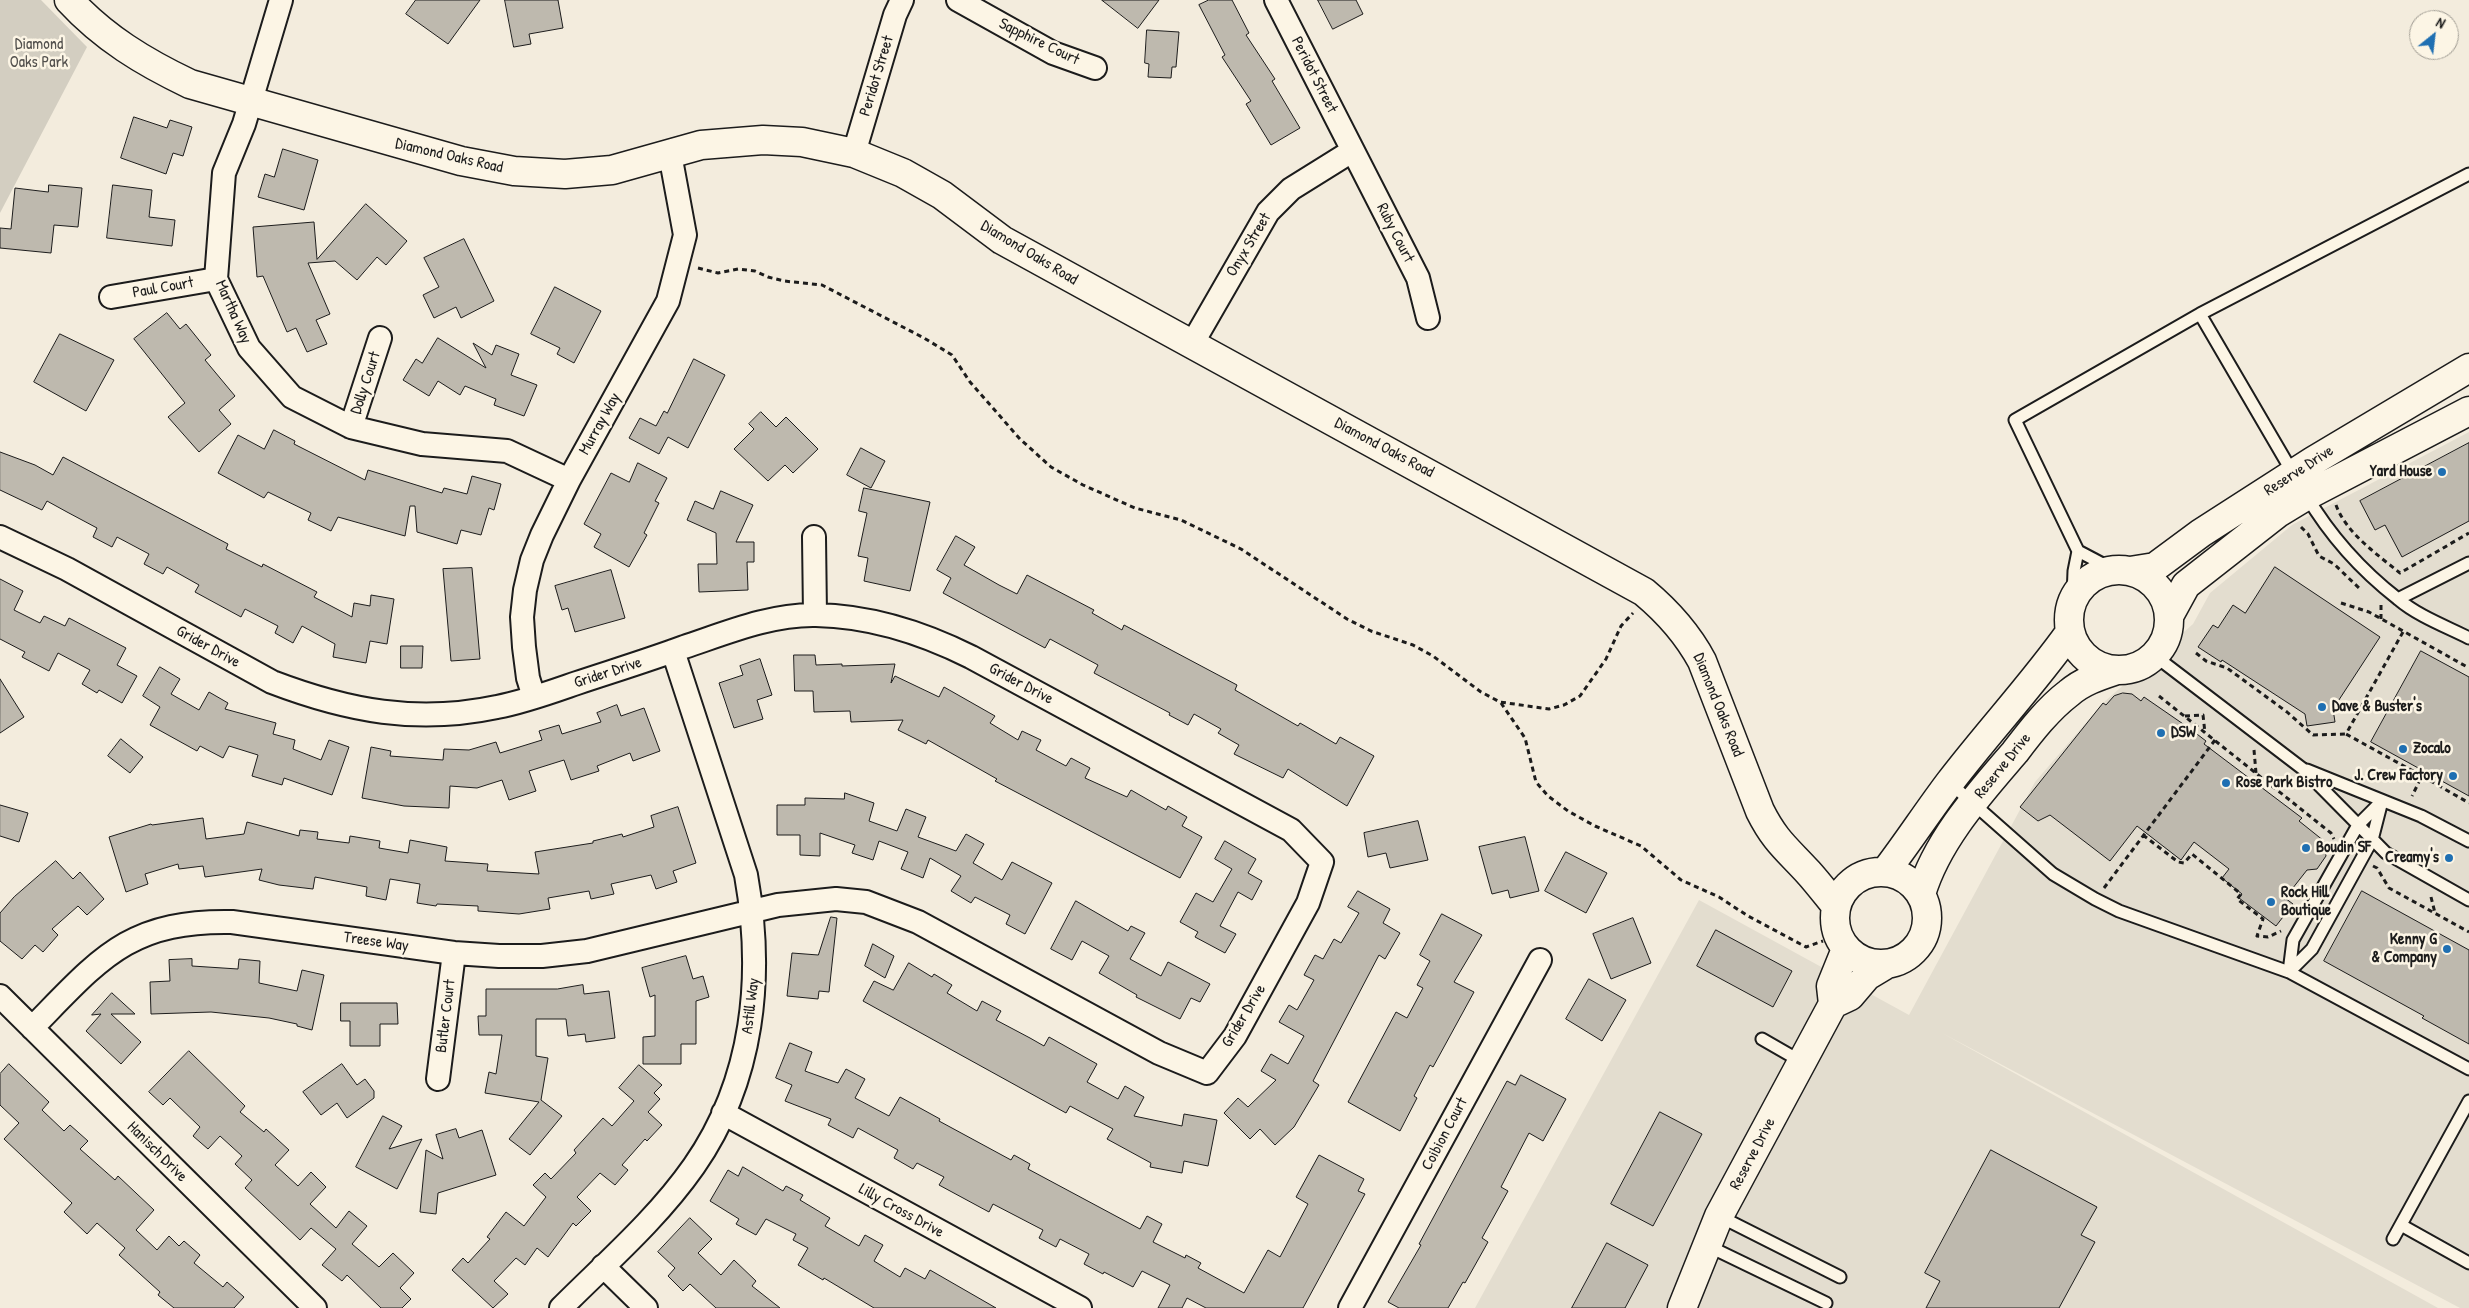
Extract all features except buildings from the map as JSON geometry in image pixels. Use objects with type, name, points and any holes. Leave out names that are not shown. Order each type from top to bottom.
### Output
[{"type":"street","name":"Diamond Oaks Road","points":[[69,0],[87,20],[117,44],[151,65],[190,84],[251,103],[461,161],[514,171],[565,174],[612,170],[701,145],[763,140],[802,142],[854,153],[903,173],[942,194],[1002,240],[1644,592],[1666,609],[1694,646],[1711,681],[1760,811],[1780,845],[1808,871],[1836,906]]},
{"type":"street","name":"Martha Way","points":[[281,0],[251,103],[224,173],[216,279],[249,348],[292,397],[351,427],[422,444],[507,451],[569,480]]},
{"type":"street","name":"Peridot Street","points":[[854,153],[895,15],[902,0]]},
{"type":"street","name":"Sapphire Court","points":[[958,0],[1053,53],[1095,68]]},
{"type":"street","name":"Peridot Street","points":[[1276,0],[1352,150]]},
{"type":"street","name":"Ruby Court","points":[[1352,150],[1418,278],[1428,318]]},
{"type":"street","name":"Onyx Street","points":[[1192,344],[1268,212],[1291,189],[1352,150]]},
{"type":"street","name":"Murray Way","points":[[534,697],[528,678],[524,646],[522,617],[524,590],[532,560],[542,535],[569,480],[668,302],[684,235],[670,154]]},
{"type":"street","name":"Paul Court","points":[[111,297],[216,279]]},
{"type":"street","name":"Dolly Court","points":[[351,427],[380,338]]},
{"type":"street","name":"Reserve Drive","points":[[2169,616],[2186,585],[2197,574],[2278,513],[2300,485],[2469,368]]},
{"type":"street","name":"Reserve Drive","points":[[2122,570],[2155,567],[2201,533],[2300,485],[2469,411]]},
{"type":"street","points":[[814,537],[815,615]]},
{"type":"street","name":"Grider Drive","points":[[0,538],[67,570],[265,678],[308,696],[346,707],[383,713],[422,715],[498,707],[761,623],[815,615],[857,619],[897,627],[938,640],[1291,830],[1322,862],[1308,903],[1235,1036],[1207,1072],[1159,1054],[918,922],[889,909],[866,902],[836,899],[807,900],[752,911]]},
{"type":"street","points":[[2122,570],[2145,577],[2157,587],[2166,601],[2169,616],[2168,631],[2164,644],[2155,656],[2144,664],[2130,669],[2117,670],[2101,667],[2086,659],[2076,646],[2070,632],[2068,614],[2073,598],[2083,584],[2097,574],[2122,570]]},
{"type":"street","name":"Reserve Drive","points":[[1885,872],[1911,839],[1950,783],[2044,668],[2070,632]]},
{"type":"street","name":"Astill Way","points":[[561,1308],[676,1189],[709,1141],[736,1082],[752,1011],[756,968],[752,911],[746,875],[673,651]]},
{"type":"street","name":"Reserve Drive","points":[[1920,894],[1927,872],[1972,804],[2042,718],[2068,693],[2092,678],[2117,670]]},
{"type":"street","name":"Diamond Oaks Road","points":[[1808,871],[1851,883]]},
{"type":"street","points":[[1833,1004],[1850,996],[1867,976],[1888,964],[1902,960],[1915,950],[1923,938],[1927,923],[1926,908],[1920,894],[1911,883],[1899,875],[1885,872],[1861,876],[1842,892],[1836,906],[1834,921],[1842,942],[1858,959],[1872,964],[1888,964]]},
{"type":"street","name":"Treese Way","points":[[32,1028],[87,972],[110,952],[136,937],[167,927],[196,921],[232,922],[454,953],[533,956],[587,951],[752,911]]},
{"type":"street","name":"Reserve Drive","points":[[1682,1308],[1719,1216],[1833,1004],[1831,986],[1842,942]]},
{"type":"street","name":"Butler Court","points":[[438,1079],[454,953]]},
{"type":"street","name":"Coibion Court","points":[[1350,1308],[1540,960]]},
{"type":"street","name":"Hanisch Drive","points":[[0,996],[315,1308]]},
{"type":"street","name":"Lilly Cross Drive","points":[[723,1114],[1080,1308]]},
{"type":"street","points":[[603,1266],[646,1308]]},
{"type":"lane","points":[[2073,598],[2074,571],[2078,551],[2014,420],[2200,314],[2469,174]]},
{"type":"lane","points":[[2200,314],[2318,515],[2352,556],[2398,599],[2416,612],[2469,638]]},
{"type":"lane","points":[[2078,551],[2122,570]]},
{"type":"lane","points":[[2398,599],[2469,563]]},
{"type":"lane","points":[[2155,656],[2303,769],[2372,840],[2395,860],[2469,900]]},
{"type":"lane","points":[[2303,769],[2421,816],[2469,841]]},
{"type":"lane","points":[[1950,783],[2054,874],[2095,900],[2119,911],[2289,972],[2469,1069]]},
{"type":"lane","points":[[2289,972],[2293,940],[2358,825],[2382,801]]},
{"type":"lane","points":[[2289,972],[2312,949],[2372,840],[2382,801]]},
{"type":"lane","points":[[1762,1040],[1802,1062]]},
{"type":"lane","points":[[2394,1240],[2469,1102]]},
{"type":"lane","points":[[1719,1216],[1840,1277]]},
{"type":"lane","points":[[2401,1225],[2469,1263]]},
{"type":"lane","points":[[1706,1245],[1826,1303]]},
{"type":"path","points":[[678,261],[708,272],[738,269],[755,270],[768,278],[784,282],[822,285],[924,338],[952,355],[970,382],[1020,439],[1051,467],[1084,485],[1135,508],[1181,520],[1241,549],[1347,619],[1371,631],[1413,645],[1433,656],[1482,692],[1500,702],[1549,709],[1564,705],[1580,696],[1606,659],[1621,626],[1632,614],[1644,592]]},
{"type":"path","points":[[2335,497],[2338,509],[2351,528],[2373,551],[2400,572],[2469,534]]},
{"type":"path","points":[[2294,524],[2308,534],[2319,556],[2334,564],[2362,591]]},
{"type":"path","points":[[2374,600],[2381,603],[2381,619]]},
{"type":"path","points":[[2341,603],[2370,612],[2469,668]]},
{"type":"path","points":[[2346,734],[2403,632]]},
{"type":"path","points":[[2196,653],[2206,661],[2227,668],[2287,712],[2314,735],[2346,734],[2469,802]]},
{"type":"path","points":[[2159,696],[2330,833],[2336,845]]},
{"type":"path","points":[[1500,702],[1525,738],[1536,782],[1548,796],[1568,811],[1595,826],[1641,846],[1681,880],[1719,897],[1748,916],[1806,947],[1842,942]]},
{"type":"path","points":[[2185,716],[2203,715],[2206,733]]},
{"type":"path","points":[[2095,900],[2215,740]]},
{"type":"path","points":[[2408,802],[2422,776]]},
{"type":"path","points":[[2144,835],[2178,862],[2184,863],[2192,854],[2241,894],[2237,899],[2263,919],[2257,936],[2268,937],[2285,929]]},
{"type":"path","points":[[2368,864],[2377,868],[2389,888],[2469,932]]},
{"type":"shaded area","points":[[2469,432],[2469,1308],[2460,1308],[1942,1033],[2438,1308],[1475,1308],[1699,900],[1909,1015],[2035,782],[2103,703],[2193,624],[2210,593],[2292,525]]},
{"type":"green space","name":"Diamond Oaks Park","points":[[0,0],[41,0],[87,47],[0,213]]},
{"type":"place","name":"Yard House","points":[[2442,472]]},
{"type":"place","name":"Dave & Buster's","points":[[2322,707]]},
{"type":"place","name":"DSW","points":[[2161,733]]},
{"type":"place","name":"Zocalo","points":[[2403,749]]},
{"type":"place","name":"J. Crew Factory","points":[[2453,776]]},
{"type":"place","name":"Rose Park Bistro","points":[[2226,783]]},
{"type":"place","name":"Boudin SF","points":[[2306,848]]},
{"type":"place","name":"Creamy's","points":[[2449,858]]},
{"type":"place","name":"Rock Hill Boutique","points":[[2271,902]]},
{"type":"place","name":"Kenny G & Company","points":[[2447,949]]}]
